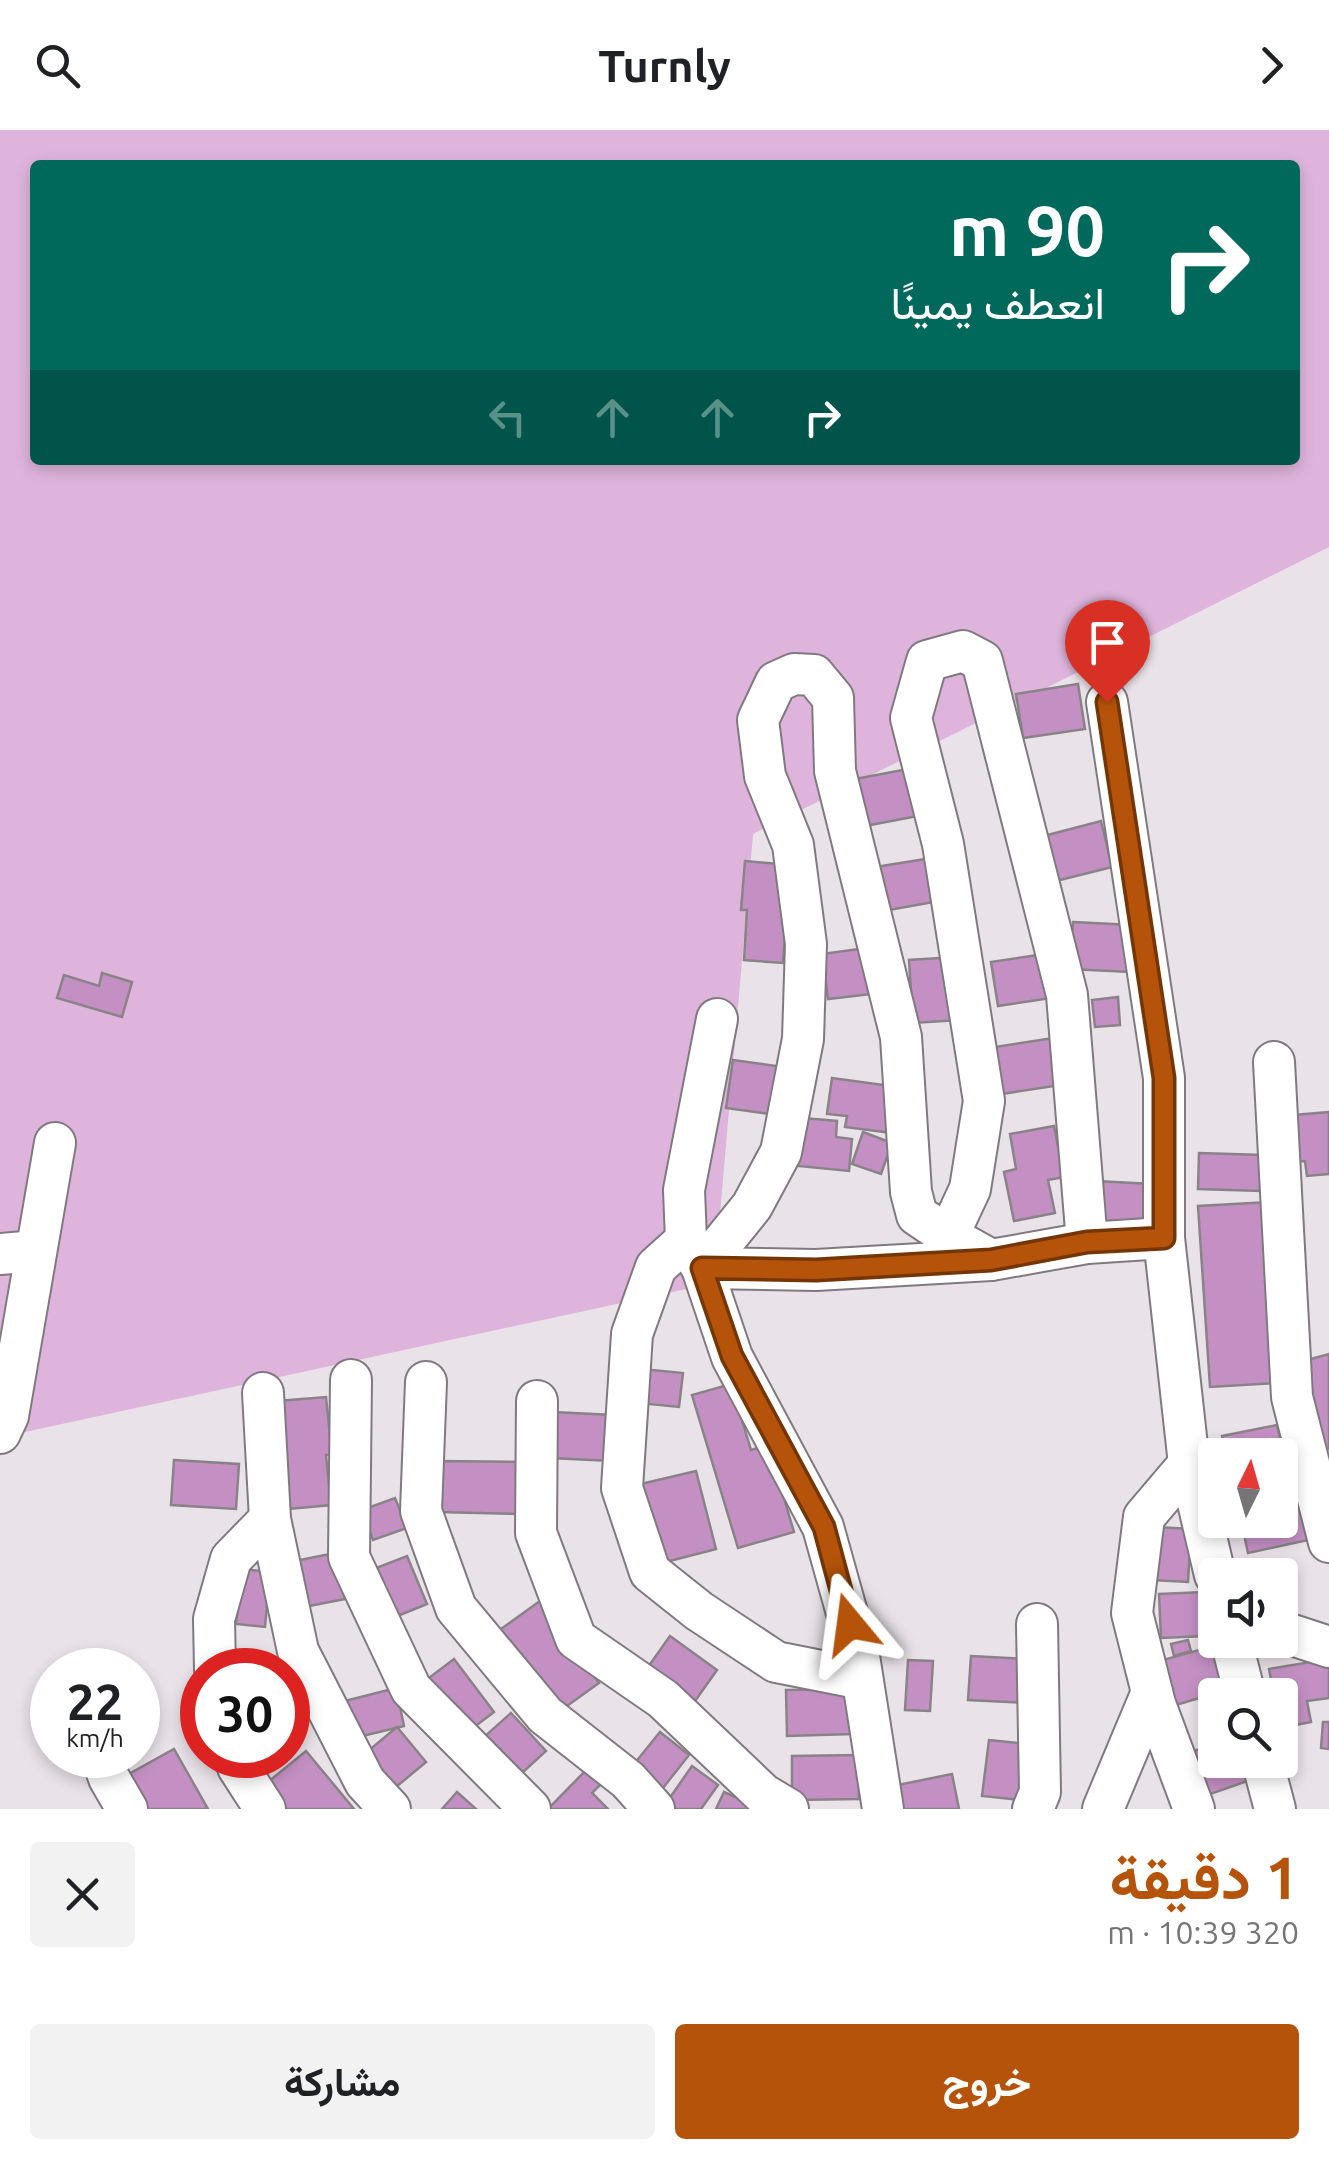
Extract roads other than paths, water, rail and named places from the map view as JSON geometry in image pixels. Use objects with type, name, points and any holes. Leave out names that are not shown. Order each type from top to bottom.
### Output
[{"type":"street","points":[[948,1236],[970,1189],[984,1101],[943,844],[911,718],[927,661],[963,650],[982,661],[1066,996],[1087,1242]]},
{"type":"street","points":[[862,1678],[776,1662],[698,1611],[650,1572],[622,1488],[632,1334],[656,1267],[694,1254],[752,1206],[781,1152],[802,1039],[806,944],[792,846],[765,776],[758,720],[776,682],[794,674],[814,675],[833,698],[836,771],[901,1038],[917,1214],[991,1260]]},
{"type":"street","points":[[1107,702],[1164,1078],[1164,1238],[1189,1464],[1211,1558]]},
{"type":"street","points":[[716,1019],[684,1190],[694,1254],[732,1356],[824,1527],[860,1656],[882,1809]]},
{"type":"street","points":[[1274,1062],[1292,1397],[1329,1542]]},
{"type":"street","points":[[0,1433],[8,1416],[18,1253],[55,1142]]},
{"type":"street","points":[[694,1254],[816,1270],[991,1260],[1087,1242],[1164,1238]]},
{"type":"street","points":[[351,1380],[349,1557],[411,1689],[530,1809]]},
{"type":"street","points":[[426,1382],[422,1510],[456,1608],[545,1715],[628,1780],[654,1809]]},
{"type":"street","points":[[263,1393],[270,1519],[298,1651],[365,1782],[390,1809]]},
{"type":"street","points":[[537,1402],[536,1533],[576,1639],[664,1699],[763,1794],[788,1809]]},
{"type":"street","points":[[1189,1464],[1144,1517],[1132,1612],[1152,1692],[1194,1809]]},
{"type":"street","points":[[215,1648],[214,1620],[231,1558],[270,1519]]},
{"type":"street","points":[[1033,1809],[1040,1792],[1036,1624]]},
{"type":"street","points":[[1298,1638],[1329,1647]]},
{"type":"street","points":[[1103,1809],[1152,1692]]},
{"type":"street","points":[[109,1778],[126,1809]]},
{"type":"street","points":[[245,1778],[264,1809]]},
{"type":"street","points":[[1267,1778],[1276,1809]]}]
